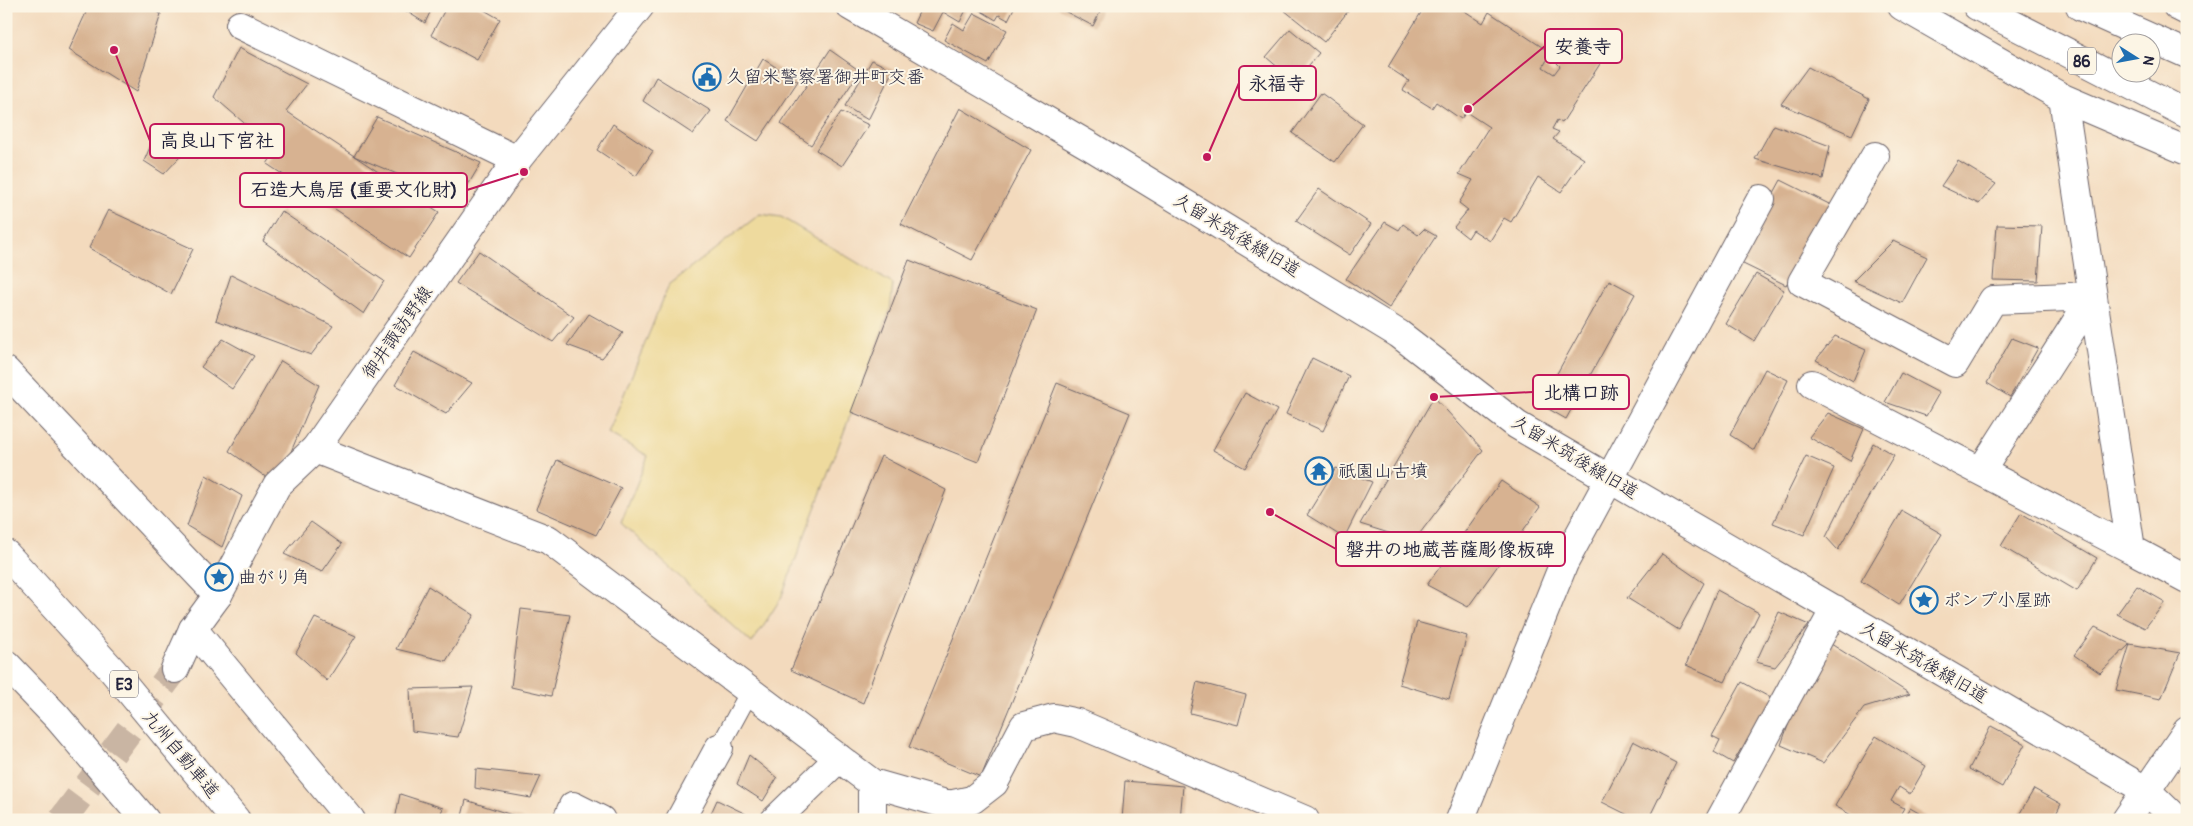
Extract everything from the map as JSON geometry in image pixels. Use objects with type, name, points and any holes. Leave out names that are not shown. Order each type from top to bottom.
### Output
[{"type":"main road","name":"御井諏訪野線","points":[[175,669],[193,629],[218,595],[277,485],[315,449],[517,160],[640,6]]},
{"type":"main road","name":"久留米筑後線旧道","points":[[850,6],[1090,146],[1399,334],[1517,424],[2147,791],[2177,820]]},
{"type":"main road","points":[[1902,6],[2063,98],[2187,152]]},
{"type":"main road","name":"86","points":[[1977,6],[2187,114]]},
{"type":"main road","points":[[2080,6],[2187,54]]},
{"type":"main road","points":[[2177,6],[2187,10]]},
{"type":"main road","points":[[240,25],[517,160]]},
{"type":"main road","points":[[2063,98],[2131,548]]},
{"type":"main road","points":[[1875,156],[1802,282],[1955,364],[1993,300],[2093,296]]},
{"type":"main road","points":[[1460,820],[1564,564],[1761,199]]},
{"type":"main road","points":[[1981,471],[2093,296]]},
{"type":"main road","points":[[6,371],[218,595]]},
{"type":"main road","points":[[1812,384],[2131,548],[2187,579]]},
{"type":"main road","points":[[315,449],[548,540],[872,783],[949,805],[972,800],[994,783],[1024,726],[1054,718],[1077,723],[1306,820]]},
{"type":"main road","name":"九州自動車道","points":[[6,554],[113,671],[236,820]]},
{"type":"main road","points":[[1720,820],[1834,609]]},
{"type":"main road","points":[[193,629],[351,820]]},
{"type":"main road","points":[[6,664],[57,717],[145,820]]},
{"type":"main road","points":[[2126,820],[2187,731]]},
{"type":"main road","points":[[680,820],[719,748]]},
{"type":"main road","points":[[775,820],[839,758]]},
{"type":"main road","points":[[872,783],[872,820]]},
{"type":"main road","points":[[567,820],[573,806],[601,820]]},
{"type":"lane","points":[[719,748],[750,691]]},
{"type":"sand","points":[[760,214],[781,217],[893,284],[890,310],[781,598],[752,643],[621,523],[648,456],[608,433],[669,285]]},
{"type":"building","points":[[89,6],[146,6],[161,14],[136,92],[69,50]]},
{"type":"building","points":[[398,6],[433,6],[425,23]]},
{"type":"building","points":[[447,6],[477,6],[500,19],[477,60],[431,35]]},
{"type":"building","points":[[922,6],[968,6],[960,22],[943,12],[933,31],[914,23]]},
{"type":"building","points":[[973,6],[1015,6],[1008,20],[999,15],[996,20]]},
{"type":"building","points":[[1055,6],[1103,6],[1093,26]]},
{"type":"building","points":[[1279,6],[1352,6],[1324,42]]},
{"type":"building","points":[[1425,6],[1457,6],[1483,23],[1489,12],[1551,53],[1543,67],[1554,74],[1560,66],[1557,63],[1576,33],[1607,53],[1562,123],[1557,120],[1552,129],[1559,132],[1553,139],[1584,159],[1561,192],[1538,177],[1511,222],[1504,218],[1490,241],[1473,230],[1468,238],[1454,227],[1468,210],[1459,203],[1473,180],[1459,174],[1489,127],[1466,112],[1461,119],[1436,102],[1432,108],[1403,90],[1409,81],[1388,67]]},
{"type":"building","points":[[974,13],[1007,30],[988,64],[944,40],[953,23],[964,30]]},
{"type":"building","points":[[1290,29],[1319,53],[1295,82],[1266,57]]},
{"type":"building","points":[[239,48],[307,84],[286,111],[439,212],[409,258],[267,164],[277,149],[214,97]]},
{"type":"building","points":[[830,50],[860,71],[811,145],[781,124]]},
{"type":"building","points":[[763,59],[798,81],[758,141],[727,121]]},
{"type":"building","points":[[872,60],[893,70],[868,120],[845,106]]},
{"type":"building","points":[[1808,67],[1869,99],[1852,135],[1781,104]]},
{"type":"building","points":[[656,77],[711,111],[693,134],[643,101]]},
{"type":"building","points":[[1321,93],[1363,124],[1335,162],[1292,133]]},
{"type":"building","points":[[960,108],[1031,150],[972,260],[901,224]]},
{"type":"building","points":[[841,112],[869,125],[842,166],[816,150]]},
{"type":"building","points":[[377,117],[481,163],[459,200],[354,156]]},
{"type":"building","points":[[613,124],[653,151],[636,176],[597,150]]},
{"type":"building","points":[[1774,125],[1830,146],[1823,179],[1755,159]]},
{"type":"building","points":[[157,131],[192,144],[164,174],[144,161]]},
{"type":"building","points":[[1958,161],[1996,184],[1979,204],[1941,186]]},
{"type":"building","points":[[1781,180],[1831,205],[1786,285],[1737,261]]},
{"type":"building","points":[[1319,189],[1371,224],[1350,255],[1296,221]]},
{"type":"building","points":[[108,210],[193,249],[171,294],[89,248]]},
{"type":"building","points":[[281,211],[384,281],[364,314],[263,241]]},
{"type":"building","points":[[1385,222],[1399,230],[1403,224],[1418,235],[1424,229],[1436,236],[1389,308],[1346,279]]},
{"type":"building","points":[[1997,225],[2042,226],[2038,281],[1993,280]]},
{"type":"building","points":[[1893,241],[1927,257],[1902,303],[1853,281]]},
{"type":"building","points":[[479,251],[574,317],[553,342],[456,283]]},
{"type":"building","points":[[909,260],[1037,310],[978,462],[851,412]]},
{"type":"building","points":[[1756,274],[1784,290],[1754,341],[1726,324]]},
{"type":"building","points":[[231,275],[333,326],[311,355],[216,320]]},
{"type":"building","points":[[1609,280],[1635,294],[1566,419],[1540,404]]},
{"type":"building","points":[[589,314],[623,333],[602,358],[567,345]]},
{"type":"building","points":[[1835,336],[1866,350],[1853,381],[1816,360]]},
{"type":"building","points":[[2012,338],[2038,348],[2010,397],[1987,383]]},
{"type":"building","points":[[223,339],[254,356],[232,389],[201,367]]},
{"type":"building","points":[[414,352],[472,383],[446,414],[395,385]]},
{"type":"building","points":[[1312,358],[1349,376],[1323,431],[1286,414]]},
{"type":"building","points":[[281,361],[319,385],[277,485],[229,451]]},
{"type":"building","points":[[1765,369],[1788,380],[1754,450],[1730,435]]},
{"type":"building","points":[[1901,373],[1939,393],[1926,416],[1885,402]]},
{"type":"building","points":[[1057,383],[1130,413],[981,777],[909,747]]},
{"type":"building","points":[[1245,393],[1277,410],[1245,468],[1213,450]]},
{"type":"building","points":[[1434,397],[1483,450],[1414,541],[1360,524]]},
{"type":"building","points":[[1828,413],[1864,429],[1850,461],[1809,437]]},
{"type":"building","points":[[1873,443],[1894,455],[1838,550],[1826,537]]},
{"type":"building","points":[[881,456],[946,490],[863,703],[791,670]]},
{"type":"building","points":[[1806,456],[1834,468],[1804,535],[1773,523]]},
{"type":"building","points":[[557,460],[621,488],[596,535],[536,509]]},
{"type":"building","points":[[1336,468],[1372,482],[1344,538],[1307,515]]},
{"type":"building","points":[[206,475],[242,496],[222,547],[187,526]]},
{"type":"building","points":[[1501,481],[1540,507],[1468,607],[1427,585]]},
{"type":"building","points":[[1902,511],[1942,534],[1899,605],[1861,581]]},
{"type":"building","points":[[2021,513],[2097,558],[2077,591],[2001,546]]},
{"type":"building","points":[[311,522],[342,544],[322,572],[284,554]]},
{"type":"building","points":[[1662,554],[1704,583],[1679,630],[1627,598]]},
{"type":"building","points":[[428,586],[474,615],[446,661],[396,649]]},
{"type":"building","points":[[2137,586],[2165,602],[2145,628],[2117,614]]},
{"type":"building","points":[[1717,590],[1759,613],[1725,682],[1686,665]]},
{"type":"building","points":[[521,609],[570,615],[551,696],[511,687]]},
{"type":"building","points":[[1779,612],[1809,625],[1775,667],[1756,662]]},
{"type":"building","points":[[315,618],[356,636],[327,681],[296,653]]},
{"type":"building","points":[[1417,622],[1467,636],[1449,699],[1399,684]]},
{"type":"building","points":[[2095,627],[2130,644],[2100,673],[2074,655]]},
{"type":"building","points":[[1820,637],[1910,694],[1864,708],[1823,763],[1781,745]]},
{"type":"building","points":[[2130,644],[2180,653],[2161,699],[2116,690]]},
{"type":"building","points":[[1197,682],[1246,695],[1238,725],[1190,713]]},
{"type":"building","points":[[1742,682],[1778,702],[1749,754],[1741,749],[1733,763],[1714,752],[1720,740],[1712,736]]},
{"type":"building","points":[[473,687],[458,737],[412,731],[410,689]]},
{"type":"building","points":[[1991,726],[2025,744],[2002,787],[1969,769]]},
{"type":"building","points":[[1876,736],[1926,766],[1910,794],[1899,787],[1891,801],[1904,808],[1897,820],[1860,820],[1835,806]]},
{"type":"building","points":[[1633,741],[1676,763],[1648,820],[1638,820],[1602,802]]},
{"type":"building","points":[[749,755],[777,778],[763,801],[737,784]]},
{"type":"building","points":[[476,769],[541,776],[531,798],[475,788]]},
{"type":"building","points":[[1125,781],[1183,786],[1180,820],[1122,820]]},
{"type":"building","points":[[2034,789],[2061,804],[2053,820],[2016,820]]},
{"type":"building","points":[[400,794],[443,808],[438,820],[395,820]]},
{"type":"building","points":[[466,800],[524,819],[524,820],[461,820]]},
{"type":"building","points":[[717,800],[746,814],[742,820],[708,820]]},
{"type":"building","points":[[1910,808],[1931,820],[1903,820]]},
{"type":"tunnel","points":[[62,820],[175,669]]},
{"type":"place","name":"高良山下宮社","points":[[114,50]]},
{"type":"place","name":"久留米警察署御井町交番","points":[[707,77]]},
{"type":"place","name":"安養寺","points":[[1468,109]]},
{"type":"place","name":"永福寺","points":[[1207,157]]},
{"type":"place","name":"石造大鳥居 (重要文化財)","points":[[524,172]]},
{"type":"place","name":"北構口跡","points":[[1434,397]]},
{"type":"place","name":"祇園山古墳","points":[[1319,471]]},
{"type":"place","name":"磐井の地蔵菩薩彫像板碑","points":[[1270,512]]},
{"type":"place","name":"曲がり角","points":[[219,577]]},
{"type":"place","name":"ポンプ小屋跡","points":[[1924,600]]}]
